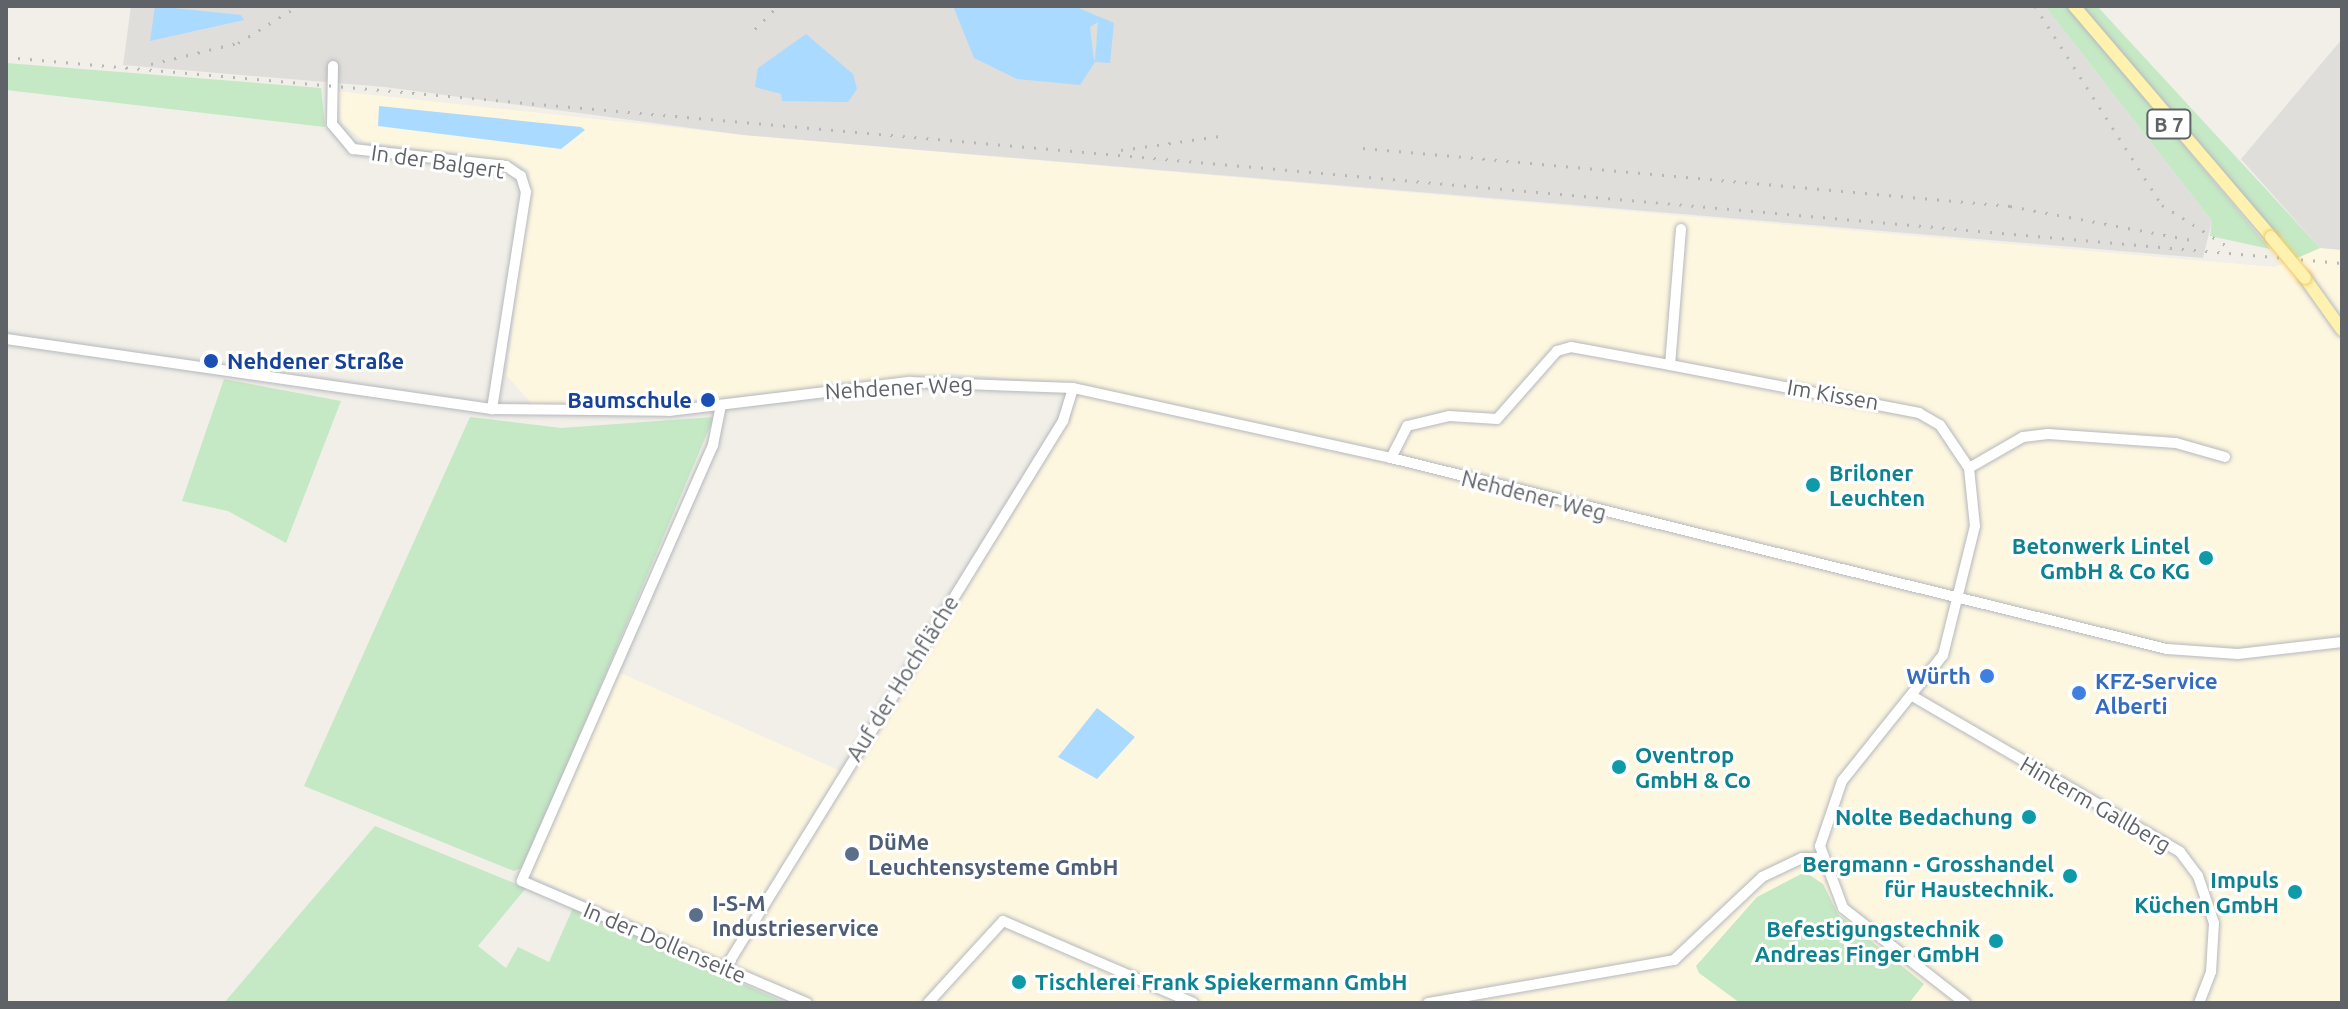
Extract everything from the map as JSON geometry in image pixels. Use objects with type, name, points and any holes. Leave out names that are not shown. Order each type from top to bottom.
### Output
[{"type":"main road","name":"B 7","points":[[2074,6],[2305,278],[2342,330]]},
{"type":"street","name":"In der Balgert","points":[[333,66],[332,124],[353,149],[506,166],[521,176],[526,192],[492,409]]},
{"type":"street","points":[[1670,365],[1681,229]]},
{"type":"street","name":"Nehdener Weg","points":[[6,339],[492,409],[638,413],[910,382],[1073,388],[1391,458],[2167,649],[2238,654],[2342,642]]},
{"type":"street","name":"Im Kissen","points":[[1391,458],[1407,426],[1449,416],[1497,419],[1557,351],[1571,347],[1919,413],[1940,425],[1969,468],[1975,526],[1961,599]]},
{"type":"street","name":"Auf der Hochfläche","points":[[726,967],[1063,421],[1073,388]]},
{"type":"street","name":"In der Dollenseite","points":[[721,405],[713,445],[522,881],[807,1003]]},
{"type":"street","points":[[1969,468],[2023,437],[2048,434],[2176,443],[2225,457]]},
{"type":"street","points":[[1961,599],[1943,655],[1914,697],[1835,793],[1821,828],[1821,858],[1850,915],[1965,1003]]},
{"type":"street","name":"Hinterm Gallberg","points":[[1914,697],[2180,852],[2198,876],[2214,923],[2211,972],[2199,1003]]},
{"type":"street","points":[[1428,1003],[1674,960],[1762,877],[1802,858],[1821,858]]},
{"type":"street","points":[[928,1003],[1003,921],[1193,1003]]},
{"type":"shaded area","points":[[131,6],[2045,6],[2212,221],[2203,258],[743,135],[385,87],[123,65]]},
{"type":"shaded area","points":[[2342,39],[2342,250],[2320,248],[2241,159]]},
{"type":"shaded area","points":[[336,91],[743,135],[2275,267],[2320,248],[2342,250],[2342,1003],[815,1003],[545,882],[527,873],[614,670],[847,774],[1072,415],[1065,383],[948,373],[617,410],[533,405],[507,376],[530,171],[516,162],[365,142],[342,123]]},
{"type":"green space","points":[[2045,6],[2068,6],[2270,249],[2210,236],[2212,221]]},
{"type":"green space","points":[[2081,6],[2097,6],[2320,248],[2295,259]]},
{"type":"green space","points":[[6,63],[321,88],[325,127],[6,90]]},
{"type":"green space","points":[[224,379],[341,401],[286,543],[228,511],[182,501]]},
{"type":"green space","points":[[470,417],[561,428],[714,417],[524,867],[514,871],[304,786]]},
{"type":"green space","points":[[375,826],[526,888],[478,946],[506,968],[518,947],[549,962],[573,908],[786,1003],[224,1003]]},
{"type":"green space","points":[[1805,872],[1823,884],[1838,914],[1924,984],[1909,1003],[1740,1003],[1699,973],[1696,966],[1757,897]]},
{"type":"water","points":[[155,6],[241,15],[244,20],[150,41]]},
{"type":"water","points":[[953,6],[1074,6],[1114,23],[1110,63],[1095,62],[1080,85],[1017,79],[974,58]],"holes":[[[1098,22],[1095,60],[1090,27]]]},
{"type":"water","points":[[806,34],[853,74],[857,89],[848,102],[782,101],[781,94],[755,87],[758,68]]},
{"type":"water","points":[[379,106],[581,127],[585,130],[561,149],[378,126]]},
{"type":"water","points":[[1097,708],[1135,737],[1097,779],[1058,757]]},
{"type":"railway","points":[[151,64],[238,43],[298,6]]},
{"type":"railway","points":[[755,29],[778,6]]},
{"type":"railway","points":[[2035,6],[2162,205],[2230,248]]},
{"type":"railway","points":[[6,57],[2342,263]]},
{"type":"railway","points":[[1121,150],[1220,136]]},
{"type":"railway","points":[[1363,148],[2010,206],[2192,240]]},
{"type":"place","name":"Nehdener Straße","points":[[211,361]]},
{"type":"place","name":"Baumschule","points":[[708,400]]},
{"type":"place","name":"Briloner Leuchten","points":[[1813,485]]},
{"type":"place","name":"Betonwerk Lintel GmbH & Co KG","points":[[2206,558]]},
{"type":"place","name":"Würth","points":[[1987,676]]},
{"type":"place","name":"KFZ-Service Alberti","points":[[2079,693]]},
{"type":"place","name":"Oventrop GmbH & Co","points":[[1619,767]]},
{"type":"place","name":"Nolte Bedachung","points":[[2029,817]]},
{"type":"place","name":"DüMe Leuchtensysteme GmbH","points":[[852,854]]},
{"type":"place","name":"Bergmann - Grosshandel für Haustechnik.","points":[[2070,876]]},
{"type":"place","name":"Impuls Küchen GmbH","points":[[2295,892]]},
{"type":"place","name":"I-S-M Industrieservice","points":[[696,915]]},
{"type":"place","name":"Befestigungstechnik Andreas Finger GmbH","points":[[1996,941]]},
{"type":"place","name":"Tischlerei Frank Spiekermann GmbH","points":[[1019,982]]}]
